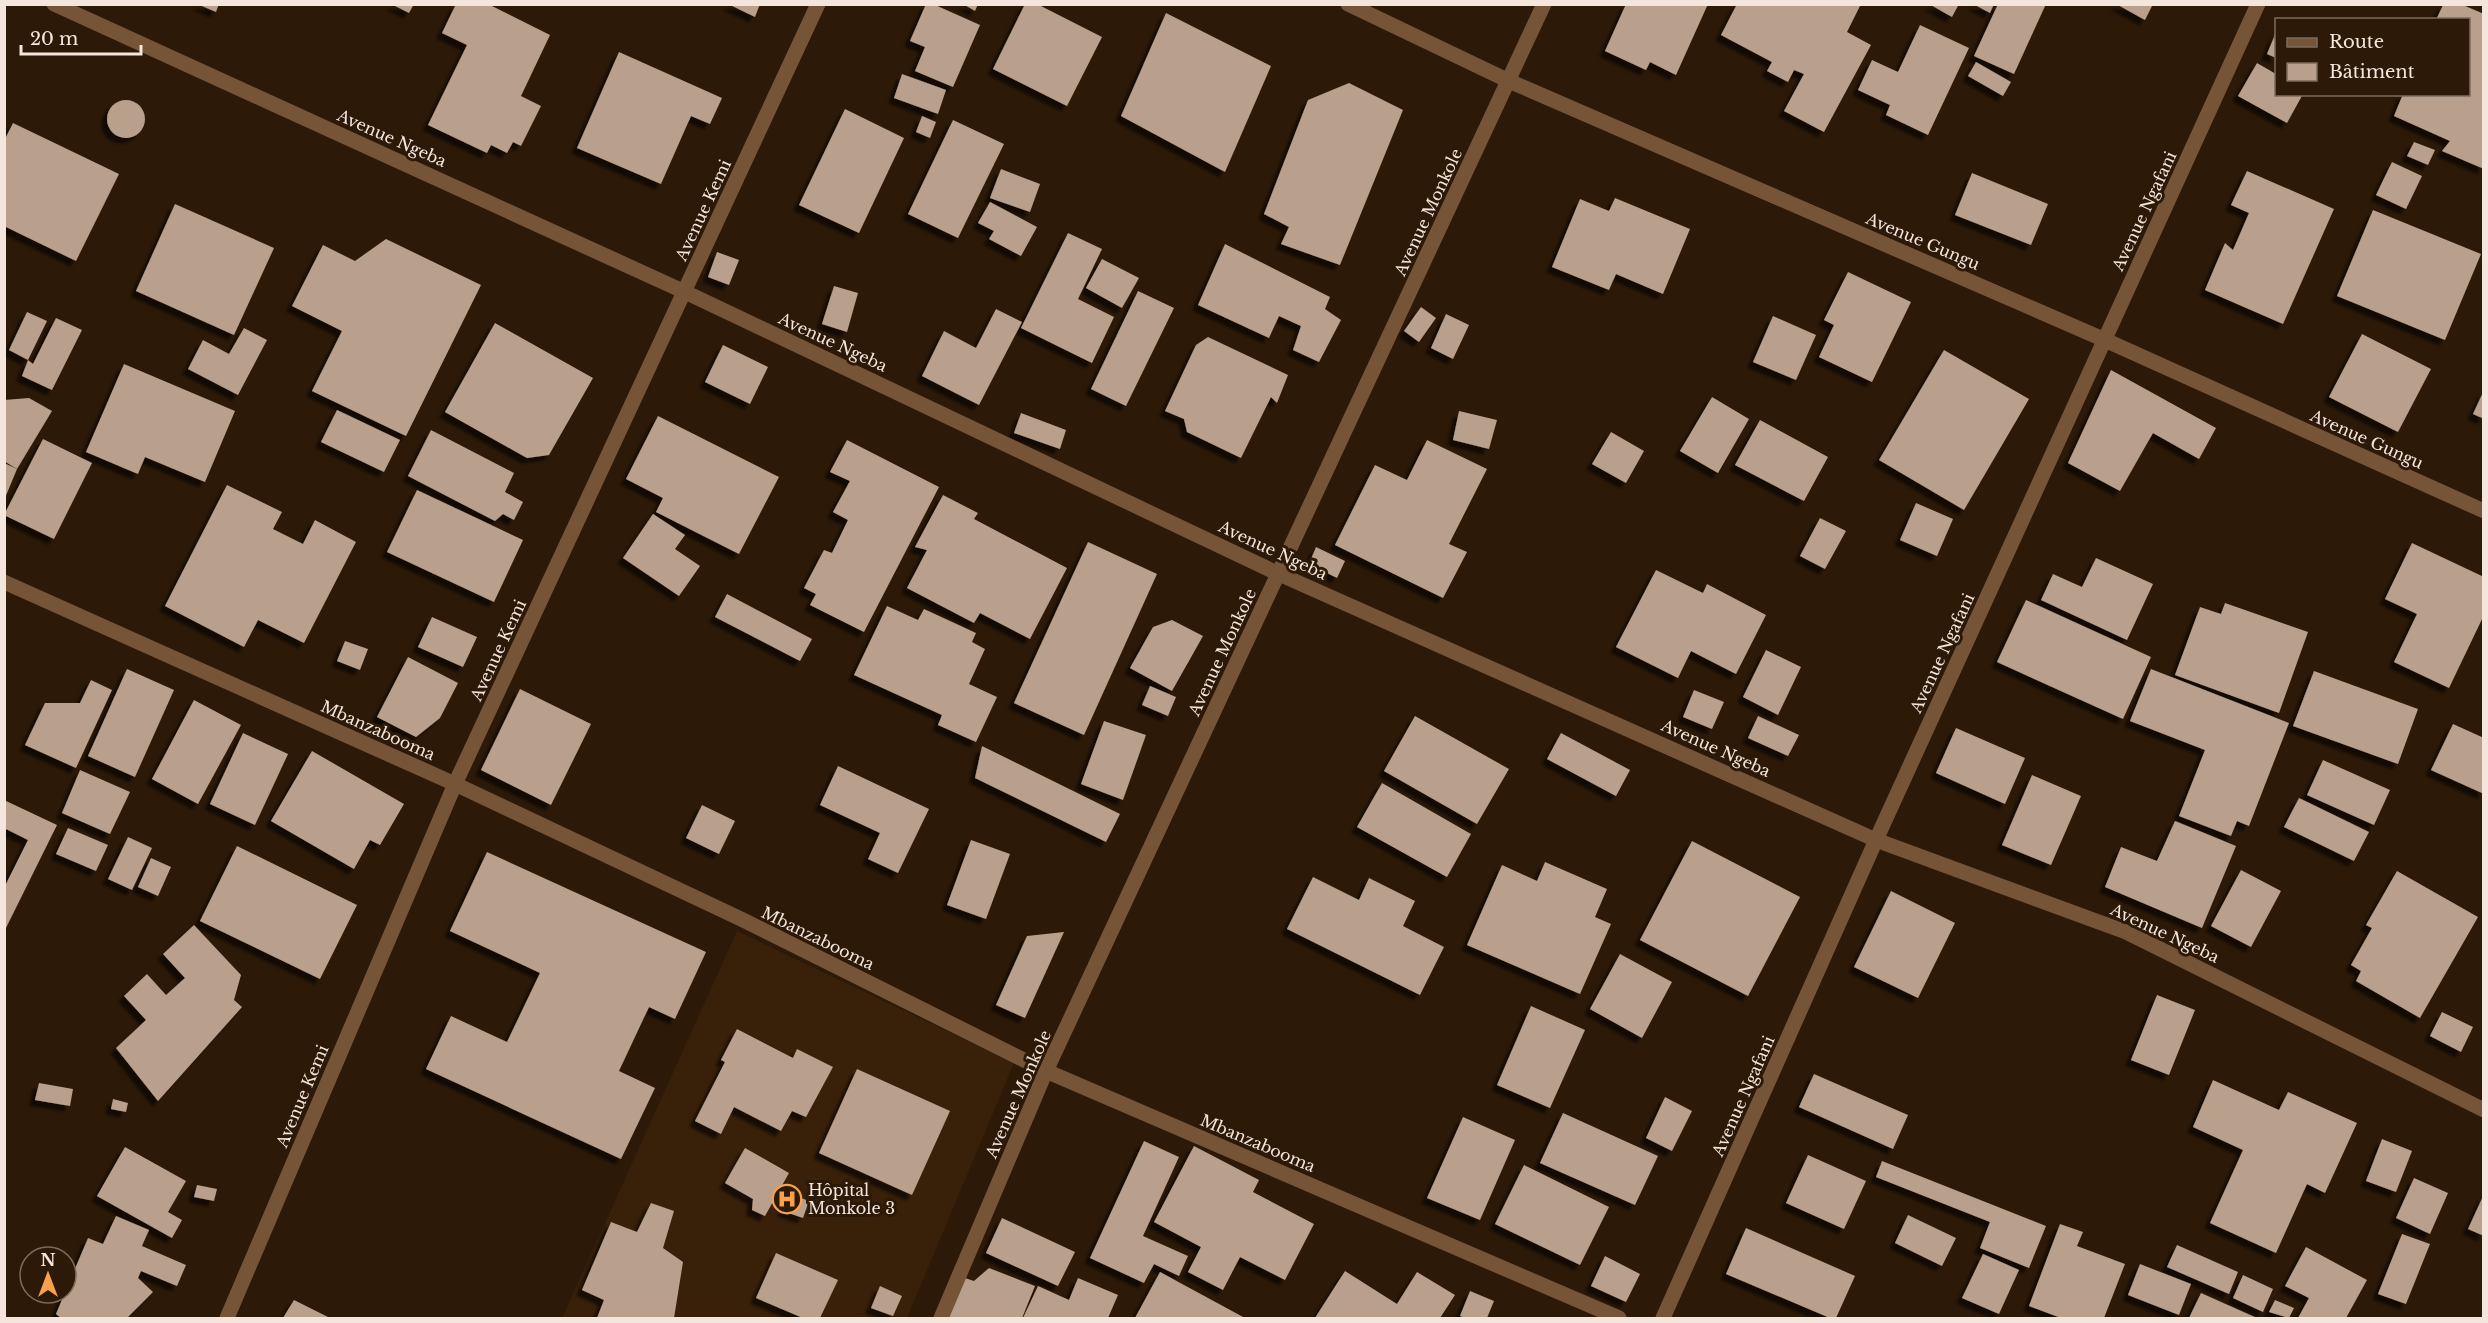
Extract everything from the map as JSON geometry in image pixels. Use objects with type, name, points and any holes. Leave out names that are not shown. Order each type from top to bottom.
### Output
[{"type":"street","name":"Avenue Ngeba","points":[[54,4],[685,292],[1279,574],[1876,840],[2126,932],[2484,1110]]},
{"type":"street","name":"Avenue Kemi","points":[[227,1318],[454,784],[818,4]]},
{"type":"street","name":"Avenue Gungu","points":[[1348,4],[1509,81],[2105,340],[2484,511]]},
{"type":"street","name":"Avenue Monkole","points":[[940,1318],[1046,1071],[1544,4]]},
{"type":"street","name":"Avenue Ngafani","points":[[1664,1318],[1876,840],[2258,4]]},
{"type":"street","name":"Mbanzabooma","points":[[4,582],[454,784],[741,919],[1046,1071],[1618,1318]]},
{"type":"shaded area","name":"Hôpital Monkole 3","points":[[737,931],[1014,1063],[907,1318],[562,1318]]},
{"type":"building","points":[[197,4],[219,4],[216,12]]},
{"type":"building","points":[[391,4],[414,4],[409,13]]},
{"type":"building","points":[[456,4],[488,4],[550,35],[521,96],[541,106],[521,146],[513,142],[507,153],[491,145],[487,153],[428,125],[467,45],[442,33]]},
{"type":"building","points":[[728,4],[760,4],[755,17]]},
{"type":"building","points":[[926,4],[933,4],[980,25],[953,87],[915,71],[925,47],[910,41]]},
{"type":"building","points":[[963,4],[978,4],[975,11]]},
{"type":"building","points":[[1025,4],[1037,4],[1102,37],[1067,106],[993,69]]},
{"type":"building","points":[[1626,4],[1708,4],[1676,75],[1650,62],[1646,70],[1605,51]]},
{"type":"building","points":[[1737,4],[1861,4],[1847,32],[1871,45],[1824,132],[1784,111],[1804,74],[1794,70],[1788,82],[1767,71],[1772,62],[1721,35]]},
{"type":"building","points":[[1929,4],[1959,4],[1952,17]]},
{"type":"building","points":[[1973,4],[1994,4],[1990,13]]},
{"type":"building","points":[[1998,4],[2046,4],[2014,74],[1974,56]]},
{"type":"building","points":[[2116,4],[2153,4],[2145,20]]},
{"type":"building","points":[[2443,5],[2463,5],[2484,14],[2484,169],[2442,151],[2450,141],[2394,116],[2402,96],[2470,96],[2470,18],[2437,18]]},
{"type":"building","points":[[1166,13],[1271,66],[1225,172],[1121,116]]},
{"type":"building","points":[[1920,25],[1969,48],[1928,135],[1886,115],[1890,105],[1858,90],[1872,60],[1898,72]]},
{"type":"building","points":[[2275,34],[2275,58],[2267,54]]},
{"type":"building","points":[[619,52],[722,98],[710,124],[691,116],[661,184],[577,148]]},
{"type":"building","points":[[1976,62],[2011,82],[2003,96],[1968,76]]},
{"type":"building","points":[[2257,63],[2275,73],[2275,96],[2302,96],[2287,123],[2238,96]]},
{"type":"building","points":[[902,74],[946,90],[938,114],[894,98]]},
{"type":"building","points":[[1349,83],[1403,110],[1340,265],[1281,244],[1289,227],[1264,214],[1308,100]]},
{"type":"building","points":[[126,100],[140,105],[145,119],[140,133],[126,138],[112,133],[107,119],[112,105]]},
{"type":"building","points":[[845,109],[904,138],[859,233],[799,205]]},
{"type":"building","points":[[922,116],[936,122],[930,138],[916,132]]},
{"type":"building","points":[[953,120],[1004,144],[958,238],[908,214]]},
{"type":"building","points":[[13,123],[119,174],[76,261],[4,226],[4,141]]},
{"type":"building","points":[[2414,142],[2435,150],[2428,165],[2407,156]]},
{"type":"building","points":[[2392,162],[2422,176],[2406,209],[2376,195]]},
{"type":"building","points":[[1001,169],[1040,184],[1030,212],[990,198]]},
{"type":"building","points":[[2247,171],[2334,209],[2283,324],[2205,290],[2225,243],[2233,250],[2249,213],[2231,205]]},
{"type":"building","points":[[1972,173],[2048,204],[2031,245],[1955,215]]},
{"type":"building","points":[[1615,198],[1690,229],[1663,294],[1616,274],[1609,290],[1552,267],[1580,199],[1609,211]]},
{"type":"building","points":[[990,202],[1037,227],[1021,256],[989,239],[994,231],[978,223]]},
{"type":"building","points":[[175,204],[274,248],[234,335],[136,291]]},
{"type":"building","points":[[2373,210],[2481,254],[2445,340],[2337,296]]},
{"type":"building","points":[[1068,233],[1102,249],[1078,299],[1114,317],[1092,363],[1021,328]]},
{"type":"building","points":[[386,239],[481,285],[406,436],[312,391],[342,331],[292,306],[323,245],[355,261]]},
{"type":"building","points":[[1225,244],[1330,297],[1325,309],[1341,320],[1319,362],[1293,350],[1301,326],[1279,316],[1269,338],[1198,305]]},
{"type":"building","points":[[717,252],[739,260],[729,285],[708,277]]},
{"type":"building","points":[[1102,259],[1139,278],[1122,308],[1086,288]]},
{"type":"building","points":[[1848,272],[1911,302],[1872,382],[1819,357],[1834,325],[1824,320]]},
{"type":"building","points":[[834,286],[858,293],[847,332],[822,324]]},
{"type":"building","points":[[1138,291],[1174,308],[1126,406],[1091,389]]},
{"type":"building","points":[[1421,307],[1436,318],[1419,342],[1404,331]]},
{"type":"building","points":[[996,309],[1022,322],[979,405],[922,376],[944,331],[976,348]]},
{"type":"building","points":[[27,312],[47,321],[28,360],[9,350]]},
{"type":"building","points":[[1446,314],[1469,325],[1453,359],[1431,348]]},
{"type":"building","points":[[1773,316],[1816,335],[1796,380],[1753,362]]},
{"type":"building","points":[[56,318],[82,330],[52,390],[22,376],[28,360],[33,364]]},
{"type":"building","points":[[495,323],[593,378],[549,455],[527,458],[445,412]]},
{"type":"building","points":[[244,328],[267,340],[238,395],[188,369],[203,340],[229,354]]},
{"type":"building","points":[[2362,334],[2431,369],[2398,432],[2329,397]]},
{"type":"building","points":[[1208,337],[1288,375],[1277,403],[1271,397],[1241,458],[1187,432],[1184,419],[1165,411],[1196,345]]},
{"type":"building","points":[[723,345],[768,367],[750,404],[705,382]]},
{"type":"building","points":[[1944,350],[2029,399],[1964,510],[1879,460]]},
{"type":"building","points":[[124,364],[235,411],[205,482],[145,457],[138,474],[86,452]]},
{"type":"building","points":[[2111,370],[2216,428],[2199,459],[2153,433],[2120,491],[2068,463]]},
{"type":"building","points":[[2484,390],[2484,419],[2473,414]]},
{"type":"building","points":[[1712,397],[1749,419],[1718,473],[1680,451]]},
{"type":"building","points":[[29,398],[52,411],[17,469],[4,461],[4,400]]},
{"type":"building","points":[[337,410],[400,440],[384,472],[321,442]]},
{"type":"building","points":[[1459,411],[1497,420],[1489,449],[1453,440]]},
{"type":"building","points":[[1021,413],[1066,430],[1060,449],[1014,433]]},
{"type":"building","points":[[658,416],[779,477],[739,554],[656,512],[663,498],[626,479]]},
{"type":"building","points":[[1760,420],[1828,457],[1804,501],[1735,465]]},
{"type":"building","points":[[431,430],[514,473],[505,492],[523,502],[514,520],[503,514],[495,521],[408,476]]},
{"type":"building","points":[[1611,432],[1644,451],[1626,483],[1592,464]]},
{"type":"building","points":[[43,439],[92,463],[54,539],[4,515]]},
{"type":"building","points":[[847,440],[939,487],[864,632],[810,605],[816,594],[804,588],[824,550],[832,553],[848,520],[833,512],[850,481],[830,472]]},
{"type":"building","points":[[1427,440],[1487,469],[1449,544],[1467,552],[1443,598],[1335,545],[1375,465],[1407,480]]},
{"type":"building","points":[[4,463],[17,469],[5,498],[4,498]]},
{"type":"building","points":[[227,485],[282,512],[273,529],[303,544],[315,520],[356,542],[304,643],[258,620],[244,647],[165,606]]},
{"type":"building","points":[[417,490],[523,540],[494,602],[387,552]]},
{"type":"building","points":[[943,495],[978,513],[974,519],[1067,568],[1030,639],[980,613],[974,623],[907,588],[927,550],[915,547]]},
{"type":"building","points":[[1916,503],[1953,519],[1937,556],[1900,540]]},
{"type":"building","points":[[653,514],[685,535],[675,549],[700,566],[679,596],[623,558]]},
{"type":"building","points":[[1820,518],[1846,531],[1825,569],[1800,556]]},
{"type":"building","points":[[1088,542],[1157,574],[1084,735],[1014,703]]},
{"type":"building","points":[[2412,543],[2484,577],[2484,615],[2449,688],[2394,662],[2417,614],[2385,599]]},
{"type":"building","points":[[1316,547],[1345,561],[1337,578],[1309,564]]},
{"type":"building","points":[[2096,558],[2153,584],[2127,640],[2041,600],[2053,574],[2082,587]]},
{"type":"building","points":[[1656,570],[1703,593],[1707,584],[1766,615],[1736,674],[1691,651],[1678,678],[1616,647]]},
{"type":"building","points":[[727,594],[812,639],[800,661],[715,617]]},
{"type":"building","points":[[2026,600],[2151,657],[2123,719],[1997,662]]},
{"type":"building","points":[[2225,603],[2308,632],[2279,713],[2175,675],[2200,607],[2221,614]]},
{"type":"building","points":[[887,606],[918,620],[924,609],[976,633],[972,642],[985,649],[969,684],[997,697],[976,742],[938,725],[942,715],[854,675]]},
{"type":"building","points":[[432,617],[477,637],[463,667],[418,647]]},
{"type":"building","points":[[1172,620],[1203,636],[1172,691],[1130,668],[1153,627]]},
{"type":"building","points":[[345,641],[368,649],[360,670],[337,661]]},
{"type":"building","points":[[1766,650],[1801,667],[1778,715],[1743,697]]},
{"type":"building","points":[[408,657],[458,683],[440,718],[416,737],[377,717]]},
{"type":"building","points":[[127,669],[174,690],[135,777],[88,756]]},
{"type":"building","points":[[2151,669],[2289,723],[2249,826],[2237,821],[2231,836],[2179,816],[2205,750],[2130,721]]},
{"type":"building","points":[[2314,671],[2418,709],[2398,764],[2293,726]]},
{"type":"building","points":[[91,680],[112,690],[76,768],[25,745],[45,703],[80,703]]},
{"type":"building","points":[[1150,686],[1176,697],[1168,716],[1142,705]]},
{"type":"building","points":[[520,689],[591,724],[551,805],[481,770]]},
{"type":"building","points":[[1694,690],[1724,702],[1712,729],[1683,717]]},
{"type":"building","points":[[194,700],[241,725],[198,804],[152,779]]},
{"type":"building","points":[[1415,716],[1509,769],[1477,824],[1384,771]]},
{"type":"building","points":[[1758,716],[1799,735],[1788,756],[1748,738]]},
{"type":"building","points":[[1104,721],[1146,735],[1123,800],[1081,784]]},
{"type":"building","points":[[2453,724],[2484,738],[2484,794],[2431,770]]},
{"type":"building","points":[[1956,728],[2025,758],[2005,804],[1936,773]]},
{"type":"building","points":[[243,733],[288,754],[255,825],[210,804]]},
{"type":"building","points":[[1561,733],[1630,770],[1616,796],[1547,759]]},
{"type":"building","points":[[982,746],[1120,814],[1106,842],[975,778]]},
{"type":"building","points":[[312,751],[404,804],[380,845],[370,840],[354,869],[271,821]]},
{"type":"building","points":[[2323,760],[2390,790],[2374,825],[2307,795]]},
{"type":"building","points":[[838,766],[929,809],[898,873],[868,859],[880,833],[820,805]]},
{"type":"building","points":[[80,770],[130,792],[110,834],[62,813]]},
{"type":"building","points":[[2032,775],[2081,796],[2051,865],[2002,845]]},
{"type":"building","points":[[1382,783],[1471,834],[1447,877],[1357,827]]},
{"type":"building","points":[[2299,798],[2369,832],[2354,861],[2284,827]]},
{"type":"building","points":[[4,800],[57,825],[4,932],[4,888],[28,840],[4,828]]},
{"type":"building","points":[[702,805],[735,821],[719,854],[686,838]]},
{"type":"building","points":[[2175,821],[2236,846],[2202,928],[2105,887],[2121,847],[2157,861]]},
{"type":"building","points":[[68,828],[108,845],[96,871],[56,854]]},
{"type":"building","points":[[128,837],[152,848],[132,890],[108,879]]},
{"type":"building","points":[[971,840],[1010,854],[986,919],[947,905]]},
{"type":"building","points":[[1692,841],[1800,897],[1748,996],[1640,940]]},
{"type":"building","points":[[237,846],[357,905],[320,979],[200,921]]},
{"type":"building","points":[[487,852],[706,952],[675,1019],[649,1007],[619,1071],[655,1088],[621,1159],[426,1069],[451,1016],[507,1042],[540,973],[450,931]]},
{"type":"building","points":[[151,858],[171,867],[158,896],[138,887]]},
{"type":"building","points":[[1545,862],[1607,889],[1595,917],[1611,924],[1580,994],[1467,945],[1502,865],[1537,881]]},
{"type":"building","points":[[2241,870],[2281,891],[2251,947],[2211,926]]},
{"type":"building","points":[[2397,871],[2478,917],[2420,1018],[2356,981],[2361,971],[2351,965],[2372,928],[2366,925]]},
{"type":"building","points":[[1313,877],[1359,900],[1369,878],[1415,901],[1403,926],[1444,947],[1420,995],[1287,929]]},
{"type":"building","points":[[1891,891],[1955,923],[1918,998],[1854,967]]},
{"type":"building","points":[[194,925],[241,975],[234,1000],[242,1007],[158,1101],[116,1048],[146,1020],[124,996],[147,974],[166,995],[185,978],[163,954]]},
{"type":"building","points":[[1064,932],[1025,1018],[996,1005],[1027,936]]},
{"type":"building","points":[[1620,954],[1672,982],[1642,1038],[1590,1009]]},
{"type":"building","points":[[2157,995],[2195,1010],[2169,1075],[2131,1060]]},
{"type":"building","points":[[1531,1006],[1585,1030],[1550,1108],[1497,1085]]},
{"type":"building","points":[[2442,1012],[2473,1027],[2461,1052],[2430,1036]]},
{"type":"building","points":[[737,1029],[793,1058],[797,1049],[833,1067],[806,1117],[792,1111],[781,1131],[734,1107],[721,1134],[695,1121],[725,1062],[721,1060]]},
{"type":"building","points":[[857,1069],[950,1111],[912,1195],[819,1153]]},
{"type":"building","points":[[1814,1074],[1908,1115],[1893,1149],[1799,1107]]},
{"type":"building","points":[[2213,1080],[2279,1110],[2288,1092],[2357,1123],[2325,1193],[2307,1184],[2276,1253],[2210,1223],[2243,1150],[2193,1127]]},
{"type":"building","points":[[39,1083],[73,1089],[70,1106],[35,1100]]},
{"type":"building","points":[[1665,1097],[1692,1111],[1672,1151],[1646,1138]]},
{"type":"building","points":[[113,1099],[128,1103],[126,1112],[111,1109]]},
{"type":"building","points":[[1563,1113],[1658,1156],[1635,1205],[1540,1163]]},
{"type":"building","points":[[1463,1117],[1515,1140],[1480,1220],[1427,1198]]},
{"type":"building","points":[[2382,1139],[2412,1151],[2396,1192],[2366,1181]]},
{"type":"building","points":[[1144,1141],[1179,1157],[1143,1236],[1188,1256],[1179,1276],[1154,1264],[1144,1283],[1090,1258]]},
{"type":"building","points":[[1194,1146],[1259,1180],[1253,1192],[1314,1224],[1285,1280],[1240,1257],[1223,1290],[1188,1272],[1201,1247],[1154,1222]]},
{"type":"building","points":[[125,1147],[186,1181],[168,1212],[182,1220],[172,1238],[97,1196]]},
{"type":"building","points":[[745,1148],[789,1173],[765,1216],[752,1210],[753,1199],[725,1183]]},
{"type":"building","points":[[1808,1155],[1866,1181],[1844,1229],[1786,1203]]},
{"type":"building","points":[[1882,1161],[2046,1226],[2029,1268],[1980,1248],[1990,1222],[1876,1177]]},
{"type":"building","points":[[1524,1165],[1609,1207],[1580,1265],[1495,1224]]},
{"type":"building","points":[[2414,1178],[2448,1193],[2430,1234],[2396,1218]]},
{"type":"building","points":[[197,1185],[217,1189],[214,1201],[194,1197]]},
{"type":"building","points":[[790,1194],[809,1201],[803,1218],[783,1211]]},
{"type":"building","points":[[2484,1194],[2484,1236],[2468,1229]]},
{"type":"building","points":[[651,1203],[674,1211],[663,1248],[683,1262],[674,1318],[597,1318],[604,1300],[582,1290],[611,1222],[637,1232]]},
{"type":"building","points":[[1908,1215],[1956,1238],[1942,1266],[1895,1243]]},
{"type":"building","points":[[116,1216],[149,1230],[142,1246],[186,1265],[177,1286],[141,1271],[138,1278],[153,1292],[127,1318],[61,1318],[56,1314],[60,1305],[78,1305],[78,1262],[88,1238],[103,1244]]},
{"type":"building","points":[[1002,1218],[1075,1252],[1058,1286],[986,1253]]},
{"type":"building","points":[[2060,1224],[2083,1232],[2077,1246],[2125,1264],[2104,1318],[2061,1318],[2029,1306]]},
{"type":"building","points":[[1746,1228],[1855,1276],[1836,1318],[1830,1318],[1726,1274]]},
{"type":"building","points":[[2402,1234],[2430,1244],[2406,1304],[2378,1294]]},
{"type":"building","points":[[2177,1245],[2238,1272],[2229,1294],[2167,1267]]},
{"type":"building","points":[[2306,1247],[2367,1280],[2346,1318],[2298,1318],[2309,1298],[2285,1286]]},
{"type":"building","points":[[776,1253],[838,1280],[820,1318],[803,1318],[756,1298]]},
{"type":"building","points":[[1983,1254],[2019,1270],[1999,1314],[1962,1298]]},
{"type":"building","points":[[1605,1256],[1640,1274],[1626,1302],[1591,1286]]},
{"type":"building","points":[[2140,1264],[2191,1284],[2179,1315],[2128,1295]]},
{"type":"building","points":[[989,1268],[1035,1286],[1022,1318],[947,1318],[965,1278],[974,1281]]},
{"type":"building","points":[[1345,1271],[1397,1304],[1417,1272],[1455,1295],[1440,1318],[1315,1318]]},
{"type":"building","points":[[1160,1272],[1245,1318],[1135,1318]]},
{"type":"building","points":[[2243,1275],[2273,1289],[2263,1312],[2233,1298]]},
{"type":"building","points":[[1078,1278],[1118,1295],[1108,1318],[1023,1318],[1038,1286],[1069,1300]]},
{"type":"building","points":[[880,1286],[902,1296],[893,1316],[871,1308]]},
{"type":"building","points":[[1470,1291],[1494,1301],[1487,1318],[1460,1316]]},
{"type":"building","points":[[2201,1293],[2257,1318],[2189,1318]]},
{"type":"building","points":[[294,1300],[330,1318],[283,1318]]},
{"type":"building","points":[[2275,1300],[2294,1308],[2289,1318],[2269,1312]]},
{"type":"place","name":"Hôpital Monkole 3","points":[[787,1199]]}]
